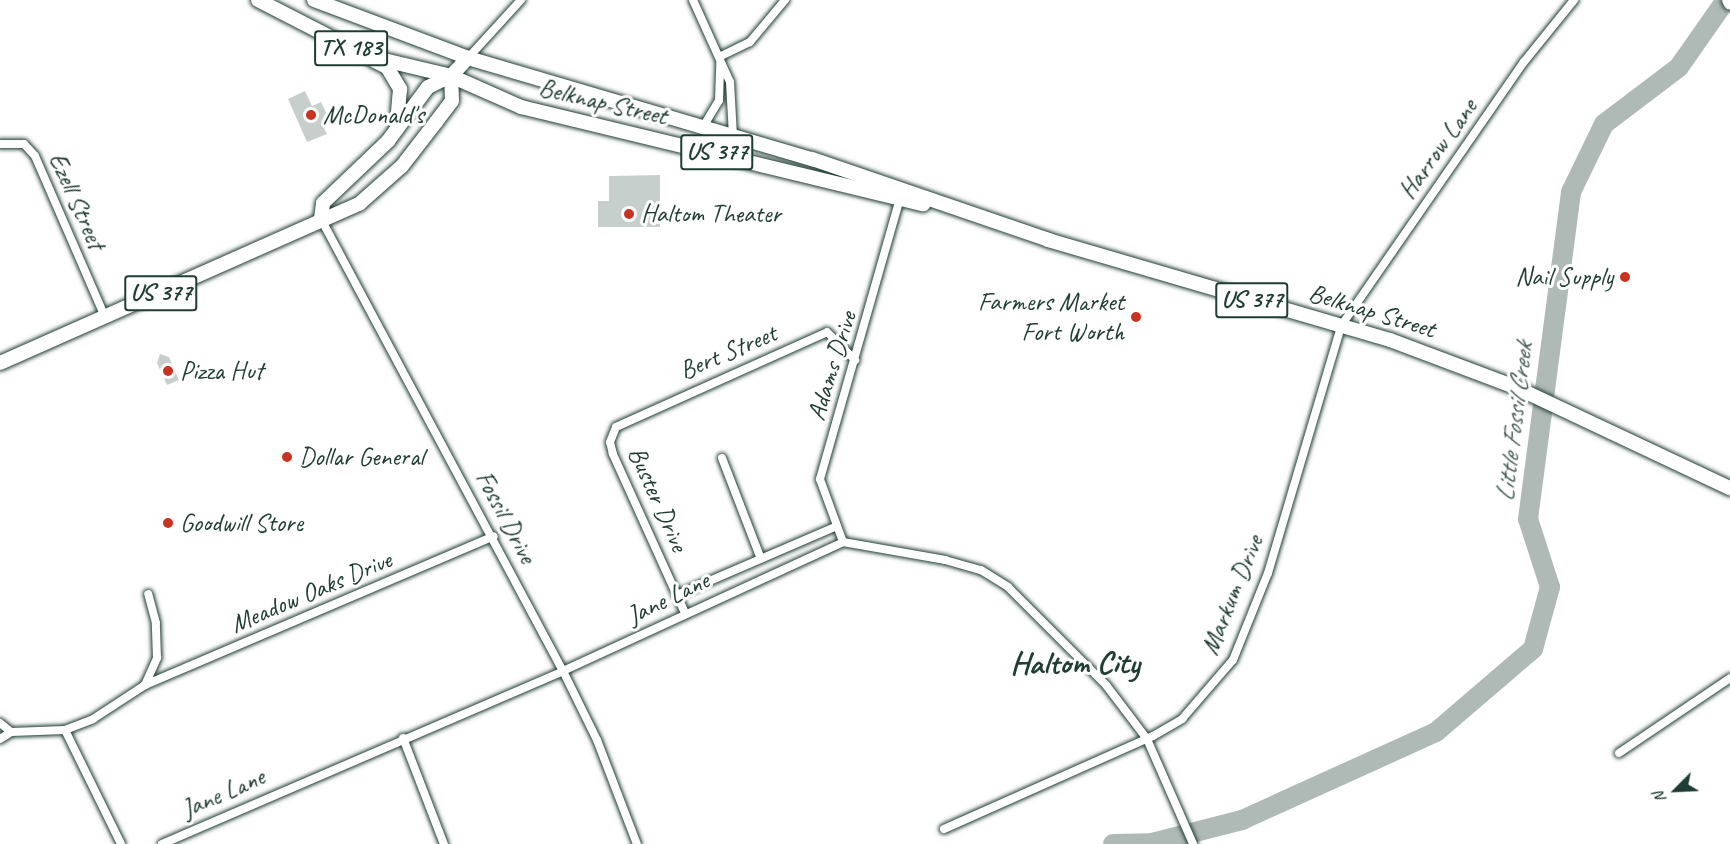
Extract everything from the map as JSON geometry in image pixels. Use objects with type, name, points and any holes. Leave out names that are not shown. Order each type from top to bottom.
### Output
[{"type":"main road","name":"Belknap Street","points":[[258,0],[367,56],[451,76],[521,108],[986,220]]},
{"type":"main road","name":"Belknap Street","points":[[314,0],[468,58],[733,135],[986,220],[1341,326],[1515,387],[1730,488]]},
{"type":"main road","points":[[367,56],[387,67],[400,89],[396,131]]},
{"type":"main road","points":[[321,219],[322,203],[352,179],[396,131],[428,87],[451,76],[468,58]]},
{"type":"main road","name":"US 377","points":[[0,363],[359,204],[402,166],[452,101],[451,76]]},
{"type":"street","points":[[468,58],[521,0]]},
{"type":"street","points":[[693,0],[732,90],[733,135]]},
{"type":"street","points":[[719,57],[750,42],[785,0]]},
{"type":"street","name":"Harrow Lane","points":[[1341,326],[1524,62],[1574,0]]},
{"type":"street","points":[[704,127],[719,100],[719,57]]},
{"type":"street","name":"Ezell Street","points":[[0,144],[18,142],[35,156],[105,317]]},
{"type":"street","name":"Adams Drive","points":[[843,542],[833,527],[820,479],[900,199]]},
{"type":"street","name":"Fossil Drive","points":[[321,219],[494,537],[563,671],[597,740],[637,844]]},
{"type":"street","name":"Markum Drive","points":[[944,829],[1147,739],[1182,719],[1233,660],[1268,573],[1341,326]]},
{"type":"street","name":"Bert Street","points":[[613,433],[634,416],[827,332],[855,360]]},
{"type":"street","name":"Buster Drive","points":[[613,433],[614,454],[685,613]]},
{"type":"street","points":[[722,458],[761,559]]},
{"type":"street","points":[[679,599],[833,527]]},
{"type":"street","name":"Meadow Oaks Drive","points":[[10,732],[65,730],[113,709],[145,685],[494,537]]},
{"type":"street","points":[[843,542],[945,560],[996,578],[1106,685],[1147,739],[1193,844]]},
{"type":"street","name":"Jane Lane","points":[[162,844],[403,738],[563,671],[843,542]]},
{"type":"street","name":"Meadow Oaks Drive","points":[[145,685],[157,658],[156,623],[148,594]]},
{"type":"street","points":[[1619,753],[1730,678]]},
{"type":"street","points":[[0,723],[10,732],[0,739]]},
{"type":"street","points":[[65,730],[121,844]]},
{"type":"street","points":[[403,738],[444,844]]},
{"type":"building","name":"McDonald's","points":[[305,91],[312,106],[321,102],[331,123],[323,126],[327,134],[307,142],[288,99]]},
{"type":"building","name":"Haltom Theater","points":[[660,175],[660,227],[598,227],[598,201],[609,201],[609,176]]},
{"type":"building","name":"Pizza Hut","points":[[160,354],[169,357],[179,380],[167,385],[157,363]]},
{"type":"waterway","name":"Little Fossil Creek","points":[[1113,844],[1152,843],[1242,820],[1436,732],[1533,649],[1550,587],[1528,519],[1571,192],[1604,124],[1679,67],[1726,0]]},
{"type":"place","name":"McDonald's","points":[[311,115]]},
{"type":"place","name":"Haltom Theater","points":[[629,214]]},
{"type":"place","name":"Nail Supply","points":[[1625,277]]},
{"type":"place","name":"Farmers Market Fort Worth","points":[[1136,317]]},
{"type":"place","name":"Pizza Hut","points":[[168,371]]},
{"type":"place","name":"Dollar General","points":[[287,457]]},
{"type":"place","name":"Goodwill Store","points":[[168,523]]},
{"type":"district","name":"Haltom City","points":[[1075,663]]}]
